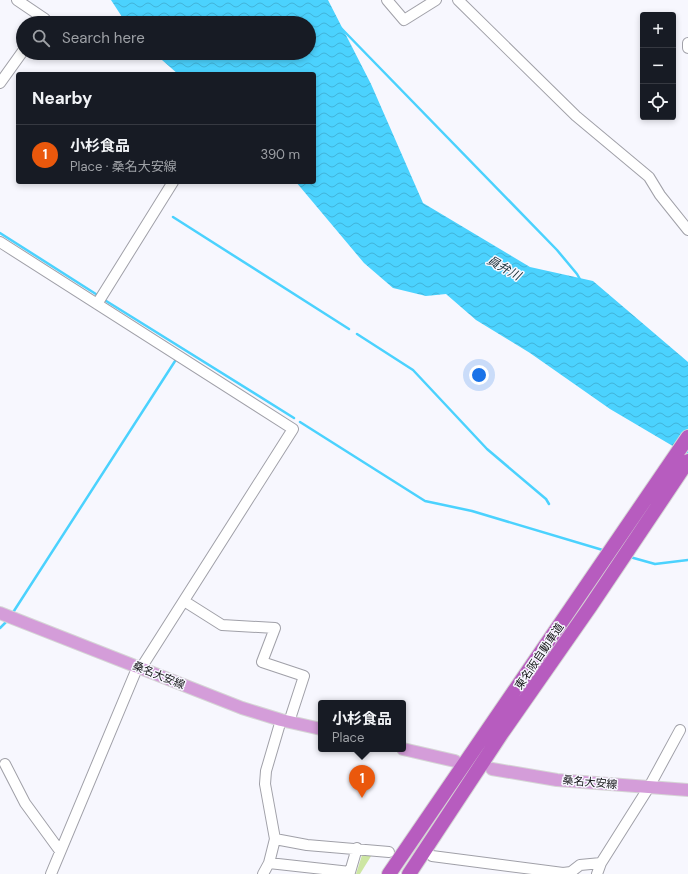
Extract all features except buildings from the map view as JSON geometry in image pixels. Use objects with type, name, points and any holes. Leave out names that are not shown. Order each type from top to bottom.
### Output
[{"type":"highway","name":"東名阪自動車道","points":[[389,874],[688,437]]},
{"type":"highway","name":"東名阪自動車道","points":[[409,874],[502,733],[688,461]]},
{"type":"main road","name":"桑名大安線","points":[[7,616],[242,708],[285,721],[318,728]]},
{"type":"main road","points":[[406,750],[455,761]]},
{"type":"main road","name":"桑名大安線","points":[[492,769],[557,780],[688,790]]},
{"type":"street","points":[[17,0],[41,16]]},
{"type":"street","points":[[387,0],[404,20],[436,0]]},
{"type":"street","points":[[458,0],[576,116],[650,177],[660,195],[688,230]]},
{"type":"street","points":[[688,43],[688,48]]},
{"type":"street","points":[[0,83],[4,69],[16,58]]},
{"type":"street","points":[[100,300],[172,184]]},
{"type":"street","points":[[0,242],[100,300],[178,356],[292,429],[184,601],[139,667],[51,874]]},
{"type":"street","points":[[184,601],[222,625],[275,628],[262,662],[304,676],[266,771],[264,784],[275,839],[269,863],[263,874]]},
{"type":"street","points":[[597,874],[601,863],[649,787],[680,730]]},
{"type":"street","points":[[5,764],[25,803],[60,851]]},
{"type":"street","points":[[275,839],[307,844],[389,852]]},
{"type":"street","points":[[269,863],[349,873],[357,848]]},
{"type":"street","points":[[432,856],[563,873],[571,872],[580,865],[601,863]]},
{"type":"green space","points":[[363,852],[373,853],[360,874],[356,874]]},
{"type":"water","name":"員弁川","points":[[111,0],[328,0],[371,84],[423,203],[530,267],[593,281],[688,362],[688,455],[610,409],[530,353],[476,320],[446,294],[426,296],[393,288],[364,263],[298,184],[316,184],[316,72],[176,72],[162,60],[316,60],[316,16],[121,16]]},
{"type":"waterway","points":[[341,28],[557,250],[581,281]]},
{"type":"waterway","points":[[173,217],[349,329]]},
{"type":"waterway","points":[[0,233],[99,296]]},
{"type":"waterway","points":[[103,299],[294,418]]},
{"type":"waterway","points":[[357,334],[413,370],[487,449],[546,499],[549,504]]},
{"type":"waterway","points":[[12,614],[177,358]]},
{"type":"waterway","points":[[300,422],[425,501],[472,511],[606,551]]},
{"type":"waterway","points":[[630,557],[655,564],[688,560]]},
{"type":"waterway","points":[[0,628],[8,620]]},
{"type":"place","name":"小杉食品","points":[[362,798]]}]
